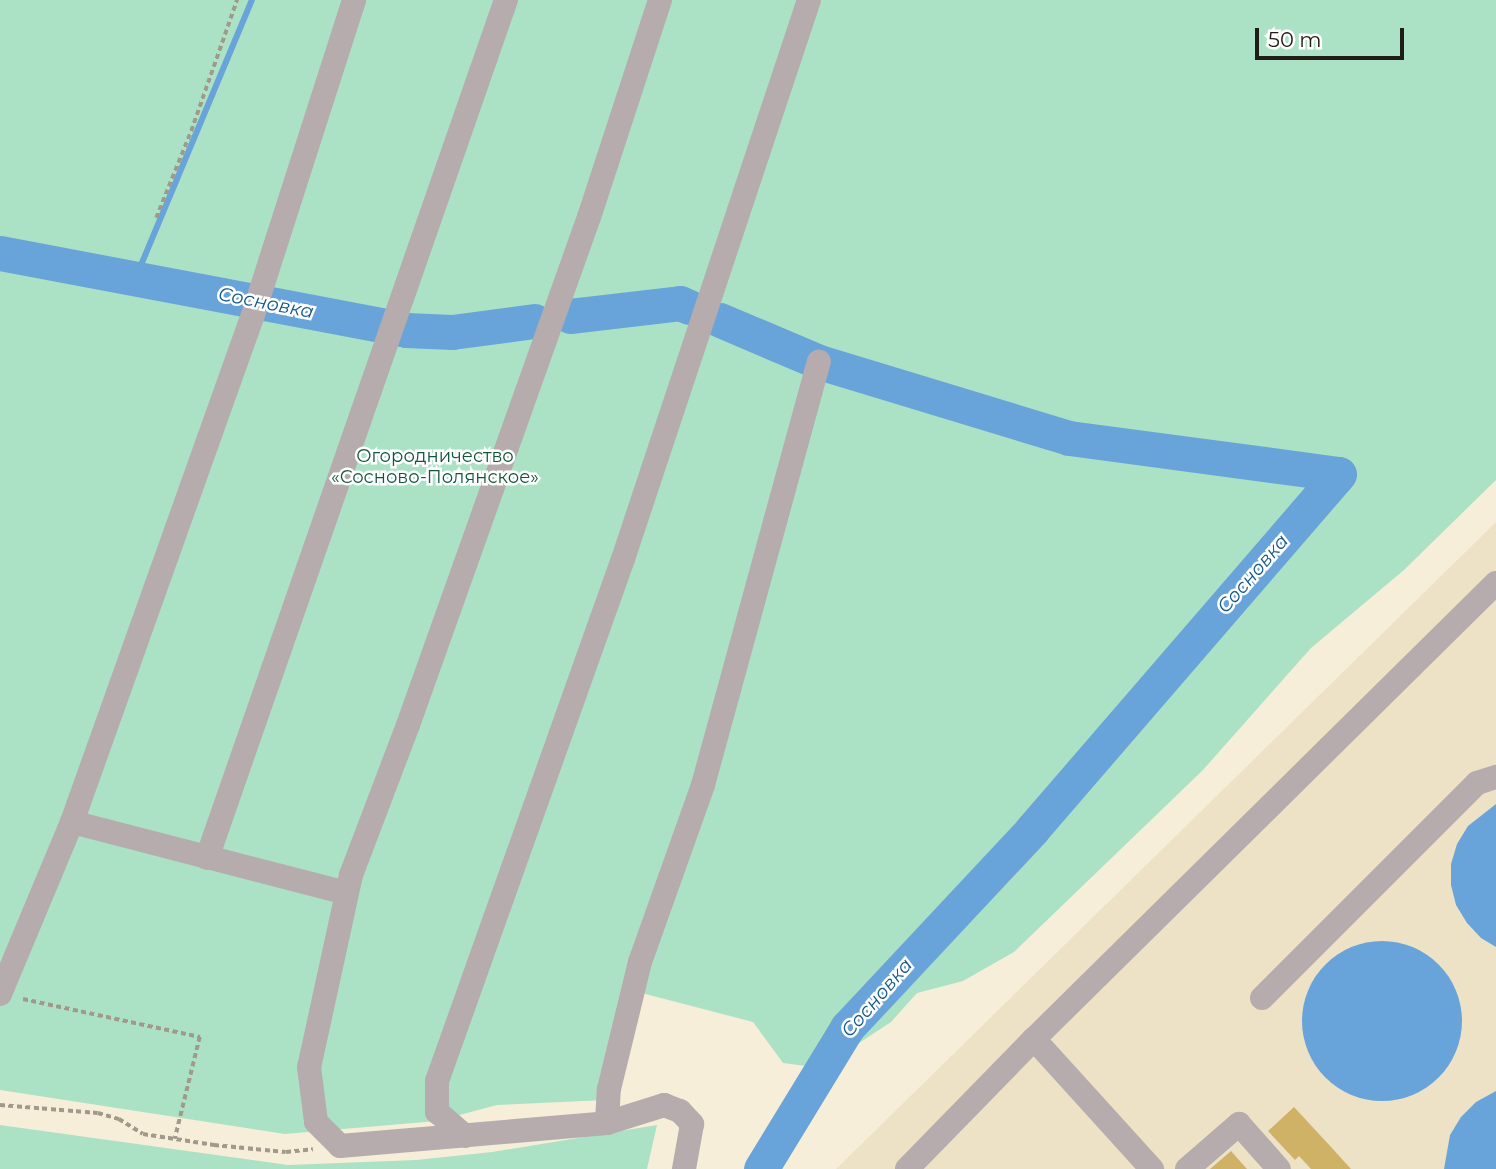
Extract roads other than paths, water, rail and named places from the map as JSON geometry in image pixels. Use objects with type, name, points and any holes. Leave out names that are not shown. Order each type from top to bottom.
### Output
[{"type":"lane","points":[[0,994],[72,822],[258,300],[354,0]]},
{"type":"lane","points":[[207,858],[395,325],[506,0]]},
{"type":"lane","points":[[660,0],[589,217],[346,893],[309,1067],[316,1122],[340,1146],[607,1123],[664,1105],[680,1111],[692,1124],[684,1169]]},
{"type":"lane","points":[[465,1136],[437,1112],[437,1081],[623,559],[808,0]]},
{"type":"lane","points":[[607,1123],[609,1089],[640,962],[703,785],[819,362]]},
{"type":"lane","points":[[907,1169],[1034,1039],[1496,583]]},
{"type":"lane","points":[[1262,998],[1477,783],[1496,777]]},
{"type":"lane","points":[[72,822],[346,893]]},
{"type":"lane","points":[[1034,1039],[1152,1169]]},
{"type":"lane","points":[[1187,1169],[1239,1124],[1279,1169]]},
{"type":"water","points":[[1496,804],[1496,947],[1481,938],[1467,923],[1456,905],[1451,885],[1451,864],[1457,844],[1468,826]]},
{"type":"water","points":[[1382,941],[1413,947],[1438,965],[1456,990],[1462,1021],[1456,1052],[1438,1077],[1413,1095],[1382,1101],[1351,1095],[1326,1077],[1308,1052],[1302,1021],[1308,990],[1326,965],[1351,947]]},
{"type":"water","points":[[1496,1091],[1496,1169],[1444,1169],[1450,1135],[1461,1117],[1476,1102]]},
{"type":"waterway","points":[[136,277],[252,0]]},
{"type":"waterway","name":"Сосновка","points":[[0,253],[406,330],[452,332],[534,321]]},
{"type":"waterway","name":"Сосновка","points":[[570,316],[680,303],[689,307]]},
{"type":"waterway","name":"Сосновка","points":[[720,320],[819,362],[1069,438],[1339,474],[1032,830],[847,1028],[761,1169]]},
{"type":"park label","name":"Огородничество «Сосново-Полянское»","points":[[435,468]]}]
